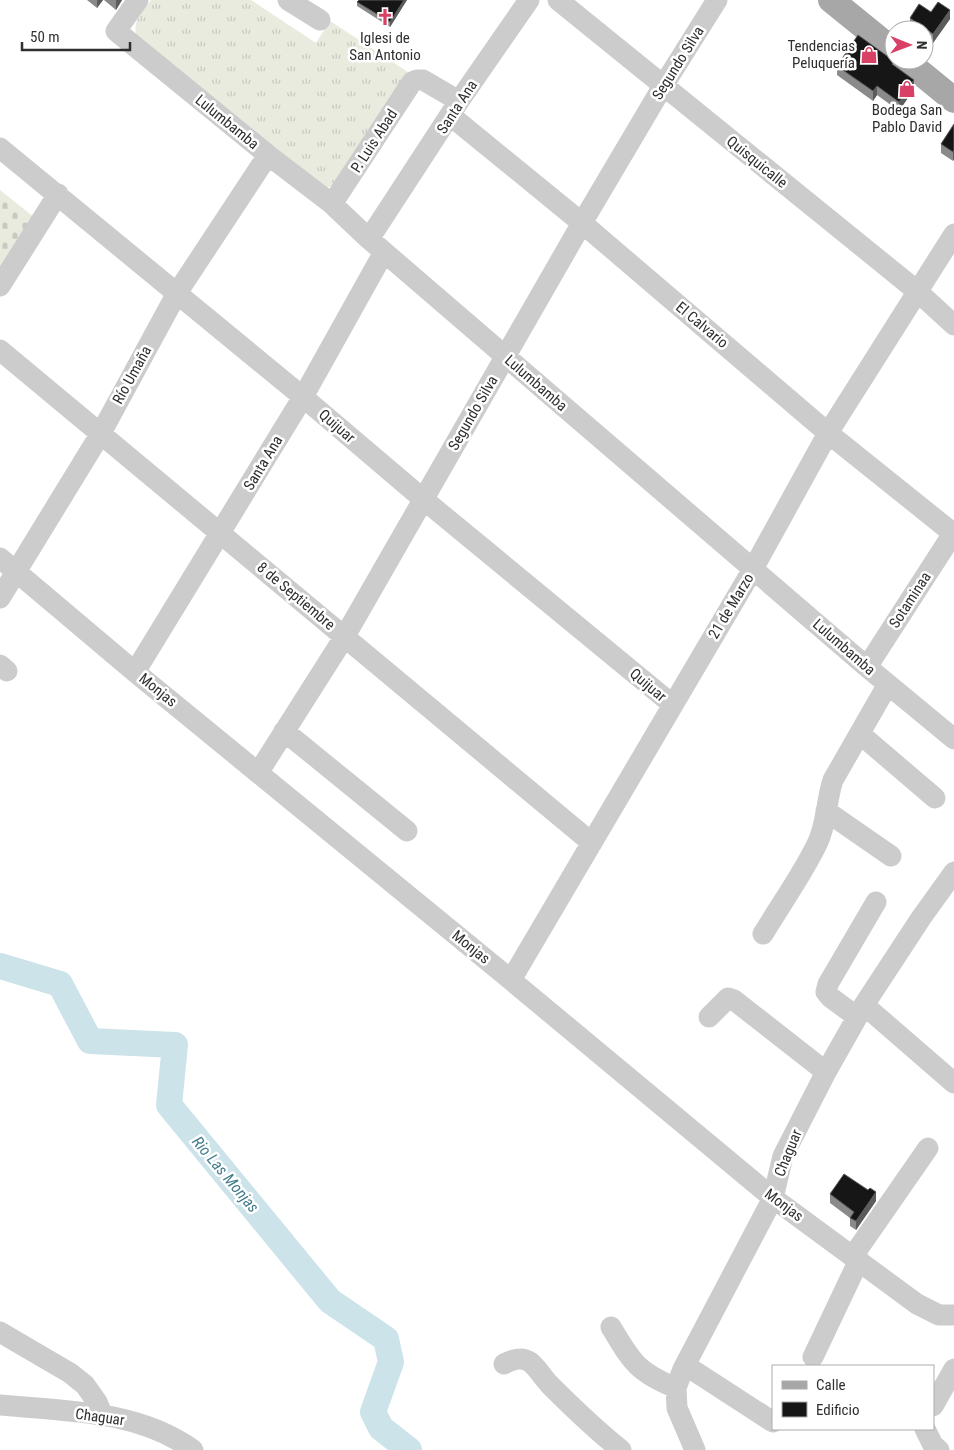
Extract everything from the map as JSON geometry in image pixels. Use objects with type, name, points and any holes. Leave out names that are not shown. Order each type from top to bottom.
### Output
[{"type":"main road","points":[[832,0],[884,43]]},
{"type":"main road","points":[[917,70],[954,100]]},
{"type":"street","name":"Lulumbamba","points":[[138,0],[116,31],[268,155],[332,204],[377,246],[867,667],[954,739]]},
{"type":"street","points":[[288,0],[320,20]]},
{"type":"street","name":"Santa Ana","points":[[135,672],[303,397],[377,246],[455,108],[529,0]]},
{"type":"street","name":"Quisquicalle","points":[[558,0],[917,291],[954,325]]},
{"type":"street","name":"Segundo Silva","points":[[258,773],[345,636],[582,223],[663,86],[717,0]]},
{"type":"street","name":"El Calvario","points":[[417,80],[423,80],[582,223],[828,432],[954,533]]},
{"type":"street","name":"P. Luis Abad","points":[[332,204],[412,82],[417,80]]},
{"type":"street","name":"Quijuar","points":[[0,148],[58,194],[673,705]]},
{"type":"street","name":"Río Umaña","points":[[0,598],[101,433],[177,293],[268,155]]},
{"type":"street","points":[[0,286],[58,194]]},
{"type":"street","name":"21 de Marzo","points":[[511,980],[753,569],[828,432],[954,234]]},
{"type":"street","name":"8 de Septiembre","points":[[0,350],[592,843]]},
{"type":"street","name":"Sotaminaa","points":[[867,667],[954,533]]},
{"type":"street","name":"Monjas","points":[[0,558],[135,672],[511,980],[773,1198],[917,1304],[939,1315],[954,1315]]},
{"type":"street","points":[[763,934],[817,844],[824,825],[828,796],[833,780],[888,684]]},
{"type":"street","points":[[284,732],[407,831]]},
{"type":"street","points":[[860,734],[935,798]]},
{"type":"street","points":[[826,811],[891,856]]},
{"type":"street","name":"Chaguar","points":[[695,1450],[677,1408],[676,1388],[685,1364],[773,1198],[783,1156],[826,1072],[861,1011],[921,918],[954,872]]},
{"type":"street","points":[[876,902],[828,984],[826,992],[830,997],[861,1011],[954,1083]]},
{"type":"street","points":[[709,1017],[728,998],[734,1000],[826,1072]]},
{"type":"street","points":[[813,1357],[856,1258],[928,1148]]},
{"type":"street","points":[[611,1327],[639,1369],[659,1381],[676,1388]]},
{"type":"street","points":[[0,1332],[70,1373],[85,1385],[97,1402],[103,1416]]},
{"type":"street","points":[[504,1364],[521,1358],[530,1362],[560,1395],[621,1450]]},
{"type":"street","points":[[685,1364],[772,1421]]},
{"type":"street","points":[[934,1404],[954,1369]]},
{"type":"street","name":"Chaguar","points":[[0,1405],[103,1416],[139,1423],[163,1432],[193,1450]]},
{"type":"street","points":[[925,1430],[932,1445],[939,1450]]},
{"type":"green space","points":[[151,0],[251,0],[316,43],[330,21],[408,72],[337,183],[327,188],[231,113],[136,34],[137,20]]},
{"type":"green space","points":[[0,190],[35,218],[0,276]]},
{"type":"building","name":"Iglesi de San Antonio","points":[[359,0],[404,0],[390,22],[357,2]]},
{"type":"building","points":[[938,2],[950,10],[934,33],[934,20],[913,20],[910,18],[919,4],[931,12]]},
{"type":"building","points":[[858,35],[884,54],[884,70],[900,70],[914,80],[899,102],[877,86],[873,91],[837,66]]},
{"type":"building","points":[[954,124],[954,150],[953,152],[941,144]]},
{"type":"building","points":[[844,1174],[868,1190],[870,1188],[876,1192],[856,1221],[850,1218],[854,1212],[830,1194]]},
{"type":"waterway","name":"Rio Las Monjas","points":[[0,966],[60,984],[90,1041],[175,1045],[169,1105],[330,1301],[386,1339],[391,1362],[373,1412],[381,1428],[409,1450]]},
{"type":"place","name":"Iglesi de San Antonio","points":[[385,17]]},
{"type":"place","name":"Tendencias Peluquería","points":[[869,55]]},
{"type":"place","name":"Bodega San Pablo David","points":[[907,89]]}]
